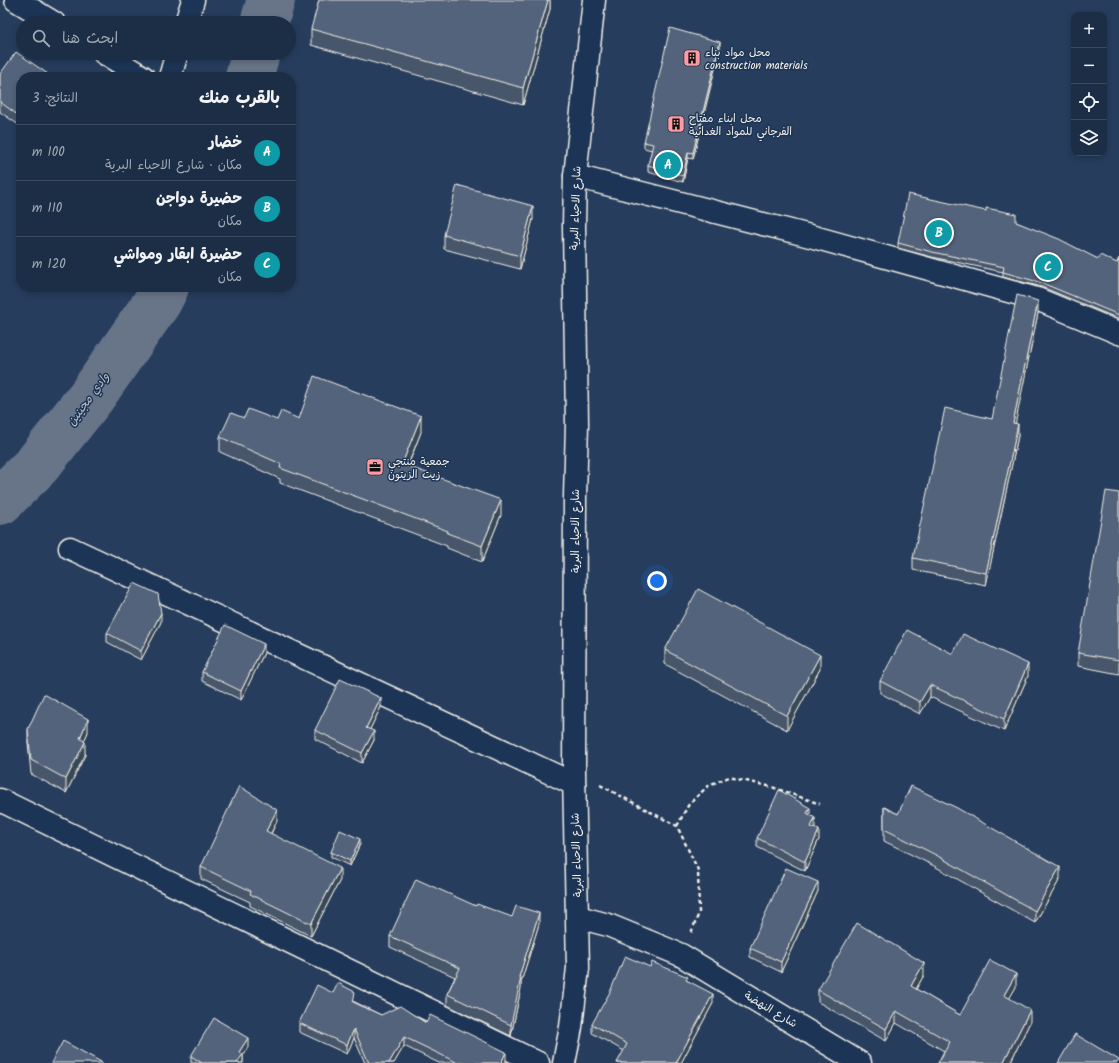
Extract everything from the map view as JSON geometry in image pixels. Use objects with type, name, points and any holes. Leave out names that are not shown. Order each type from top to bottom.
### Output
[{"type":"street","points":[[16,0],[42,16]]},
{"type":"street","points":[[188,16],[193,0]]},
{"type":"street","name":"شارع الاحياء البرية","points":[[564,1063],[571,1027],[578,968],[574,779],[574,497],[577,424],[574,226],[575,176],[594,0]]},
{"type":"street","points":[[115,60],[135,72]]},
{"type":"street","points":[[171,72],[175,60]]},
{"type":"street","points":[[575,176],[810,236],[1037,298],[1119,333]]},
{"type":"street","points":[[70,548],[574,779]]},
{"type":"street","points":[[0,800],[538,1063]]},
{"type":"street","name":"شارع النهضة","points":[[578,917],[608,925],[681,955],[860,1063]]},
{"type":"path","points":[[678,826],[689,804],[709,784],[729,777],[772,787],[820,804]]},
{"type":"path","points":[[574,779],[588,778],[678,826],[698,870],[699,906],[699,913],[681,955]]},
{"type":"building","points":[[319,0],[548,0],[523,88],[311,29]]},
{"type":"building","points":[[670,28],[720,42],[693,153],[688,152],[683,176],[648,165],[653,144],[644,142]]},
{"type":"building","points":[[16,52],[16,60],[28,60],[45,72],[16,72],[16,114],[0,102],[0,74]]},
{"type":"building","points":[[457,185],[533,206],[520,256],[444,235]]},
{"type":"building","points":[[908,194],[986,211],[986,208],[1016,214],[1016,222],[1059,239],[1098,259],[1100,255],[1117,263],[1119,258],[1119,315],[1042,283],[1003,272],[1004,267],[932,252],[898,243]]},
{"type":"building","points":[[1017,295],[1038,301],[1013,423],[1018,424],[986,573],[913,558],[945,408],[992,419]]},
{"type":"building","points":[[314,376],[421,416],[402,464],[501,500],[482,546],[447,533],[448,531],[280,468],[281,464],[220,437],[231,413],[244,418],[248,409],[277,420],[281,411],[299,419]]},
{"type":"building","points":[[1106,491],[1119,493],[1119,660],[1078,653]]},
{"type":"building","points":[[134,583],[158,594],[161,613],[141,651],[107,633]]},
{"type":"building","points":[[698,589],[820,655],[787,716],[665,650]]},
{"type":"building","points":[[225,625],[264,644],[241,691],[202,672]]},
{"type":"building","points":[[907,630],[953,654],[963,634],[1028,664],[1004,719],[930,685],[920,702],[880,681]]},
{"type":"building","points":[[340,679],[381,698],[366,728],[374,731],[362,753],[315,730]]},
{"type":"building","points":[[44,694],[88,719],[80,738],[85,742],[66,779],[31,760],[28,729]]},
{"type":"building","points":[[239,786],[277,810],[266,831],[340,868],[311,924],[250,894],[251,891],[201,867]]},
{"type":"building","points":[[911,786],[957,808],[1060,867],[1035,911],[936,855],[884,829],[884,807],[898,814]]},
{"type":"building","points":[[779,790],[810,808],[807,813],[815,818],[811,827],[819,830],[805,862],[757,838]]},
{"type":"building","points":[[340,830],[360,839],[350,861],[331,852]]},
{"type":"building","points":[[786,868],[818,882],[781,962],[750,948]]},
{"type":"building","points":[[416,879],[476,906],[477,904],[512,917],[516,906],[539,913],[519,977],[521,977],[511,1025],[447,994],[460,968],[390,936]]},
{"type":"building","points":[[857,923],[924,963],[911,986],[960,1015],[990,960],[1016,974],[1004,995],[1030,1010],[1003,1063],[938,1063],[950,1042],[896,1011],[886,1029],[818,990]]},
{"type":"building","points":[[625,956],[650,967],[652,962],[688,977],[686,980],[713,994],[676,1063],[617,1063],[627,1044],[592,1024],[610,992]]},
{"type":"building","points":[[338,983],[355,992],[353,1002],[381,1015],[400,1006],[426,1023],[430,1015],[506,1052],[501,1063],[455,1063],[456,1062],[404,1037],[389,1063],[369,1063],[354,1029],[347,1045],[299,1023],[317,985],[333,993]]},
{"type":"building","points":[[214,1018],[248,1038],[239,1052],[243,1054],[237,1063],[202,1063],[191,1056]]},
{"type":"building","points":[[1075,1034],[1119,1060],[1117,1063],[1058,1063]]},
{"type":"building","points":[[63,1041],[103,1063],[51,1063]]},
{"type":"waterway","name":"وادي مجينين","points":[[266,16],[271,0]]},
{"type":"waterway","name":"وادي مجينين","points":[[250,72],[254,60]]},
{"type":"waterway","name":"وادي مجينين","points":[[0,501],[37,465],[91,397],[158,301],[162,292]]},
{"type":"place","name":"محل مواد بناء construction materials","points":[[692,58]]},
{"type":"place","name":"محل ابناء مفتاح الفرجاني للمواد الغدائية","points":[[676,124]]},
{"type":"place","name":"خضار","points":[[668,165]]},
{"type":"place","name":"حضيرة دواجن","points":[[939,233]]},
{"type":"place","name":"حضيرة ابقار ومواشي","points":[[1048,267]]},
{"type":"place","name":"جمعية منتجي زيت الزيتون","points":[[375,467]]}]
